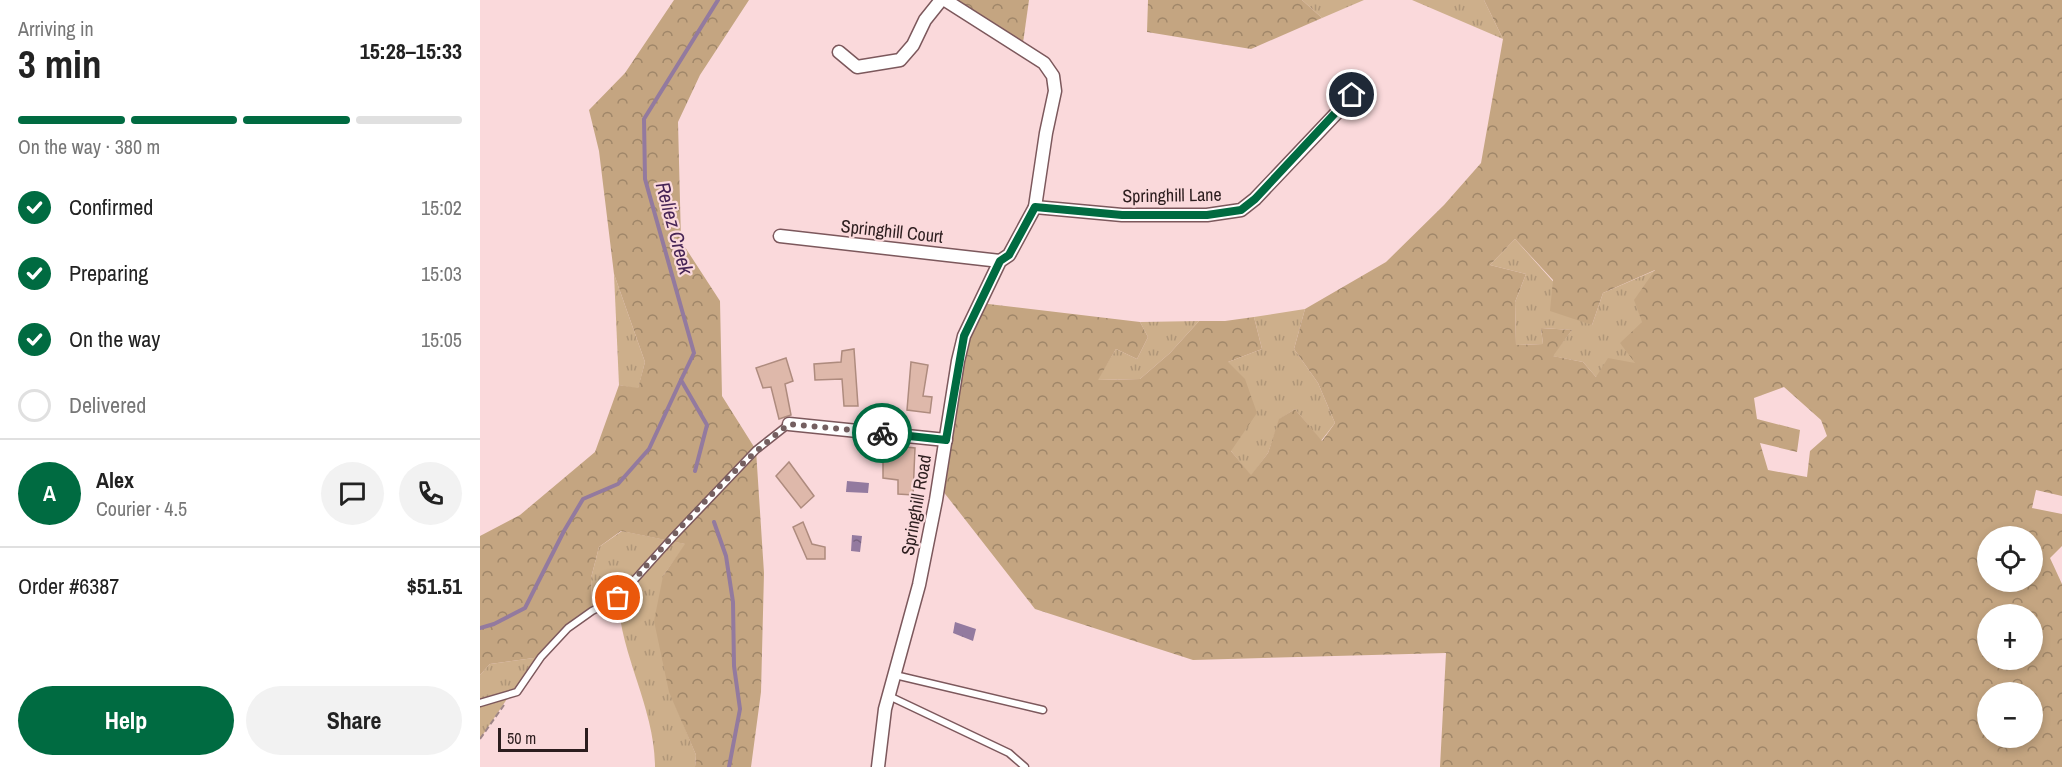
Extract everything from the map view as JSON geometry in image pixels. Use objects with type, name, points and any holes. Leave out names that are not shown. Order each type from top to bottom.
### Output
[{"type":"street","points":[[839,52],[857,67],[900,60],[913,45],[925,20],[943,0]]},
{"type":"street","name":"Springhill Road","points":[[878,767],[885,709],[919,585],[964,336],[1000,261],[1009,255],[1035,207],[1054,91],[1053,76],[1044,63],[943,0]]},
{"type":"street","name":"Springhill Lane","points":[[1035,207],[1122,215],[1207,215],[1241,210],[1255,199],[1365,83]]},
{"type":"street","name":"Springhill Court","points":[[780,236],[1000,261]]},
{"type":"street","points":[[789,424],[946,440]]},
{"type":"lane","points":[[480,703],[517,692],[541,657],[568,628],[592,611],[618,598],[748,458],[789,424]]},
{"type":"lane","points":[[894,675],[1043,710]]},
{"type":"lane","points":[[888,696],[1009,753],[1025,767]]},
{"type":"path","points":[[480,739],[510,695]]},
{"type":"green space","points":[[674,0],[749,0],[700,75],[678,122],[681,241],[720,301],[722,396],[756,450],[764,573],[761,692],[751,767],[695,767],[696,755],[669,692],[654,621],[663,576],[685,544],[621,531],[599,547],[591,578],[592,611],[568,628],[541,657],[490,664],[480,675],[480,536],[520,515],[595,452],[619,385],[638,388],[645,362],[614,274],[599,151],[589,110],[625,73]]},
{"type":"green space","points":[[945,0],[1029,0],[1022,50]]},
{"type":"green space","points":[[1148,0],[1302,0],[1322,18],[1251,49],[1147,32]]},
{"type":"green space","points":[[1302,0],[1364,0],[1322,18]]},
{"type":"green space","points":[[1412,0],[1484,0],[1503,39]]},
{"type":"green space","points":[[1484,0],[2062,0],[2062,496],[2036,490],[2032,508],[2062,514],[2062,546],[2050,558],[2062,584],[2062,767],[1440,767],[1446,653],[1193,660],[1035,609],[935,481],[958,361],[980,303],[1140,322],[1148,337],[1137,359],[1116,349],[1098,380],[1140,379],[1170,353],[1199,321],[1225,321],[1254,317],[1262,349],[1228,362],[1245,379],[1257,413],[1231,451],[1251,475],[1268,453],[1279,419],[1295,409],[1322,441],[1335,423],[1318,383],[1294,349],[1305,309],[1386,262],[1444,205],[1481,163],[1503,39]],"holes":[[[1515,239],[1553,280],[1550,311],[1592,325],[1603,293],[1655,270],[1634,300],[1642,322],[1620,343],[1635,363],[1608,358],[1596,377],[1583,362],[1553,356],[1572,330],[1541,328],[1543,344],[1516,345],[1515,302],[1526,274],[1490,265]],[[1784,387],[1821,420],[1827,436],[1810,451],[1807,477],[1768,470],[1760,443],[1797,452],[1800,430],[1757,419],[1754,398]]]},
{"type":"green space","points":[[1515,239],[1592,325],[1603,293],[1656,270],[1642,322],[1636,363],[1596,377],[1583,362],[1552,356],[1572,330],[1541,328],[1543,344],[1516,345],[1515,302],[1526,274],[1490,265]]},
{"type":"green space","points":[[614,274],[645,362],[638,389],[619,385]]},
{"type":"green space","points":[[1305,309],[1294,349],[1318,383],[1335,423],[1321,441],[1295,409],[1280,419],[1268,453],[1251,476],[1231,451],[1228,362],[1262,349],[1254,317]]},
{"type":"green space","points":[[1199,321],[1170,353],[1140,379],[1097,380],[1116,349],[1137,359],[1148,337],[1140,322]]},
{"type":"green space","points":[[622,531],[686,544],[663,576],[670,692],[696,755],[695,767],[655,767],[650,724],[625,641],[618,599],[592,611],[591,578],[599,547]]},
{"type":"green space","points":[[541,657],[517,692],[509,696],[480,739],[480,675],[490,664]]},
{"type":"water","points":[[847,481],[869,483],[868,493],[846,492]]},
{"type":"water","points":[[852,535],[862,536],[860,552],[851,551]]},
{"type":"water","points":[[955,622],[976,629],[973,641],[953,633]]},
{"type":"building","points":[[854,349],[858,406],[844,406],[842,379],[815,380],[814,364],[841,362],[842,351]]},
{"type":"building","points":[[786,358],[793,381],[785,384],[791,415],[779,419],[771,387],[763,388],[756,368]]},
{"type":"building","points":[[911,362],[928,365],[923,396],[932,397],[930,413],[907,410]]},
{"type":"building","points":[[897,446],[915,448],[913,495],[898,494],[898,480],[883,478],[883,457],[896,457]]},
{"type":"building","points":[[789,462],[814,496],[801,508],[776,476]]},
{"type":"building","points":[[803,522],[812,544],[825,547],[825,559],[807,559],[793,527]]},
{"type":"waterway","name":"Reliez Creek","points":[[695,471],[707,425],[681,380],[694,353],[645,179],[644,119],[718,0]]},
{"type":"waterway","points":[[480,628],[494,624],[525,608],[583,499],[618,484],[649,449],[681,380]]},
{"type":"waterway","name":"Reliez Creek","points":[[714,522],[726,556],[733,602],[734,666],[740,709],[729,767]]},
{"type":"way so far","points":[[618,598],[742,464],[789,424],[882,433]]},
{"type":"route","points":[[882,433],[946,440],[964,336],[1000,261],[1009,255],[1035,207],[1122,215],[1207,215],[1241,210],[1255,199],[1352,95]]}]
